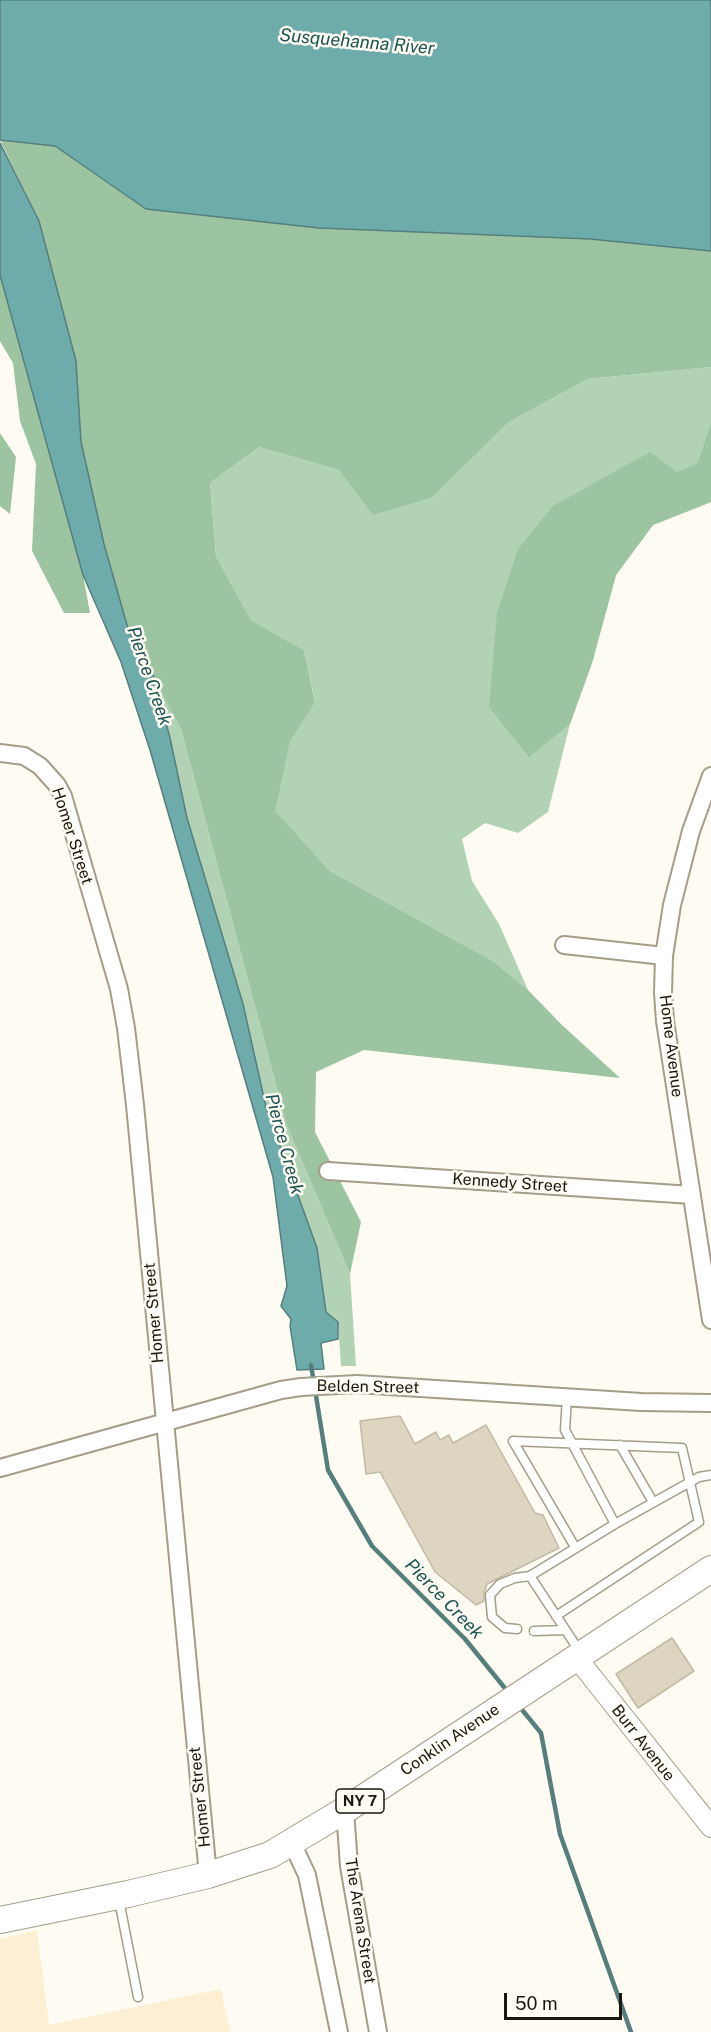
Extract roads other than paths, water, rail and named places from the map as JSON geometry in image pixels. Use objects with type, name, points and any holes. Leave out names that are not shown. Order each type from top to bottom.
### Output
[{"type":"main road","name":"Conklin Avenue","points":[[0,1920],[208,1875],[242,1866],[270,1855],[345,1810],[711,1569]]},
{"type":"street","name":"Homer Street","points":[[0,753],[24,756],[40,766],[57,784],[63,796],[119,989],[135,1105],[208,1875]]},
{"type":"street","name":"Home Avenue","points":[[711,776],[691,831],[672,905],[664,956],[663,993],[692,1195],[704,1226],[711,1320]]},
{"type":"street","points":[[564,945],[664,956]]},
{"type":"street","name":"Kennedy Street","points":[[328,1171],[692,1195]]},
{"type":"street","name":"Belden Street","points":[[0,1468],[281,1390],[342,1383],[641,1402],[711,1403]]},
{"type":"street","name":"Burr Avenue","points":[[578,1656],[711,1827]]},
{"type":"street","name":"The Arena Street","points":[[345,1810],[349,1866],[378,2032]]},
{"type":"street","points":[[292,1843],[307,1875],[339,2032]]},
{"type":"lane","points":[[567,1397],[566,1430],[615,1524]]},
{"type":"lane","points":[[556,1616],[699,1522],[682,1448],[513,1441],[576,1547]]},
{"type":"lane","points":[[620,1445],[653,1502]]},
{"type":"lane","points":[[517,1629],[505,1628],[492,1617],[490,1595],[501,1584],[515,1578],[530,1576],[653,1502],[699,1477],[711,1475]]},
{"type":"lane","points":[[530,1576],[565,1630],[578,1656]]},
{"type":"lane","points":[[534,1631],[565,1630]]},
{"type":"lane","points":[[118,1896],[138,1996]]},
{"type":"water","name":"Susquehanna River","points":[[0,0],[711,0],[711,251],[590,239],[319,228],[146,209],[55,146],[0,140]]},
{"type":"water","points":[[0,143],[39,221],[76,361],[81,442],[104,544],[129,632],[154,677],[187,818],[243,1004],[266,1107],[317,1248],[326,1312],[338,1322],[338,1339],[321,1343],[324,1369],[297,1370],[290,1326],[291,1319],[281,1306],[287,1286],[273,1177],[150,750],[121,662],[83,575],[0,275]]},
{"type":"waterway","name":"Pierce Creek","points":[[311,1365],[328,1470],[372,1546],[465,1639],[508,1692]]},
{"type":"waterway","name":"Pierce Creek","points":[[519,1706],[541,1733],[560,1834],[631,2032]]}]
